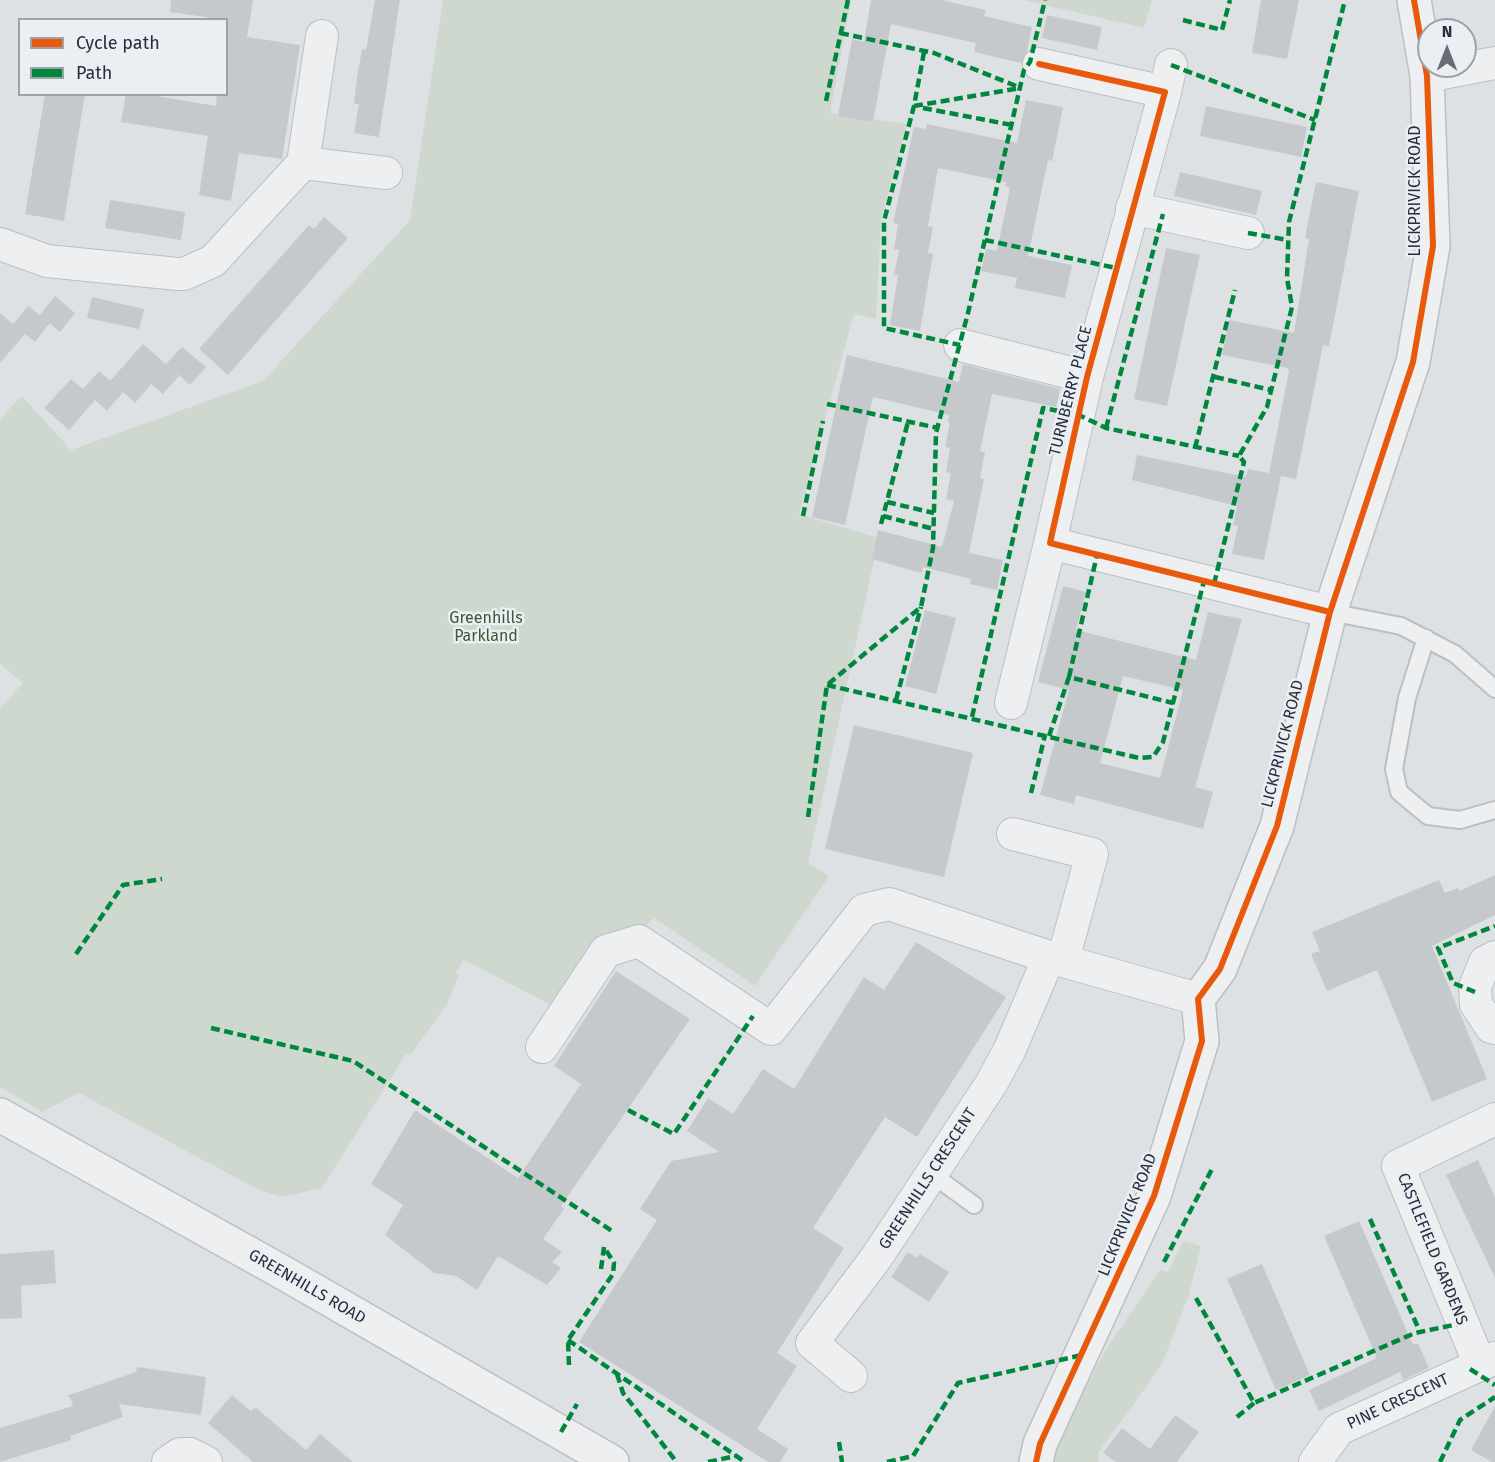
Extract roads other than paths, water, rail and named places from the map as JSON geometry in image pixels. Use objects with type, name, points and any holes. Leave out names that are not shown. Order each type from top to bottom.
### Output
[{"type":"street","name":"LICKPRIVICK ROAD","points":[[1414,0],[1417,19]]},
{"type":"street","points":[[0,244],[47,261],[184,274],[213,261],[303,163],[322,36]]},
{"type":"street","points":[[1477,66],[1495,63]]},
{"type":"street","name":"TURNBERRY PLACE","points":[[1011,703],[1087,377],[1168,79],[1040,64]]},
{"type":"street","name":"LICKPRIVICK ROAD","points":[[1031,1456],[1154,1196],[1202,1041],[1198,999],[1220,969],[1277,826],[1330,612],[1413,362],[1433,246],[1426,78]]},
{"type":"street","points":[[303,163],[386,172]]},
{"type":"street","points":[[1132,208],[1248,233]]},
{"type":"street","name":"TURNBERRY PLACE","points":[[960,345],[1087,377]]},
{"type":"street","points":[[1050,543],[1330,612]]},
{"type":"street","name":"GREENHILLS CRESCENT","points":[[851,1376],[812,1343],[876,1258],[933,1175],[996,1076],[1056,958],[1092,854],[1013,834]]},
{"type":"street","points":[[542,1047],[606,951],[639,941],[771,1029],[864,910],[889,904],[1056,958],[1198,999]]},
{"type":"street","points":[[1495,957],[1485,962],[1475,987],[1476,1004],[1491,1027],[1495,1028]]},
{"type":"street","name":"GREENHILLS ROAD","points":[[0,1115],[282,1272],[612,1462]]},
{"type":"street","name":"CASTLEFIELD GARDENS","points":[[1487,1362],[1398,1166],[1495,1119]]},
{"type":"street","name":"PINE CRESCENT","points":[[1315,1462],[1340,1429],[1487,1362]]},
{"type":"street","points":[[168,1462],[180,1454],[190,1454],[206,1462]]},
{"type":"lane","points":[[1330,612],[1401,626],[1455,654],[1495,689]]},
{"type":"lane","points":[[1426,638],[1407,698],[1394,769],[1399,792],[1428,816],[1460,820],[1495,810]]},
{"type":"lane","points":[[933,1175],[974,1204]]},
{"type":"park label","name":"Greenhills Parkland","points":[[486,628]]}]
